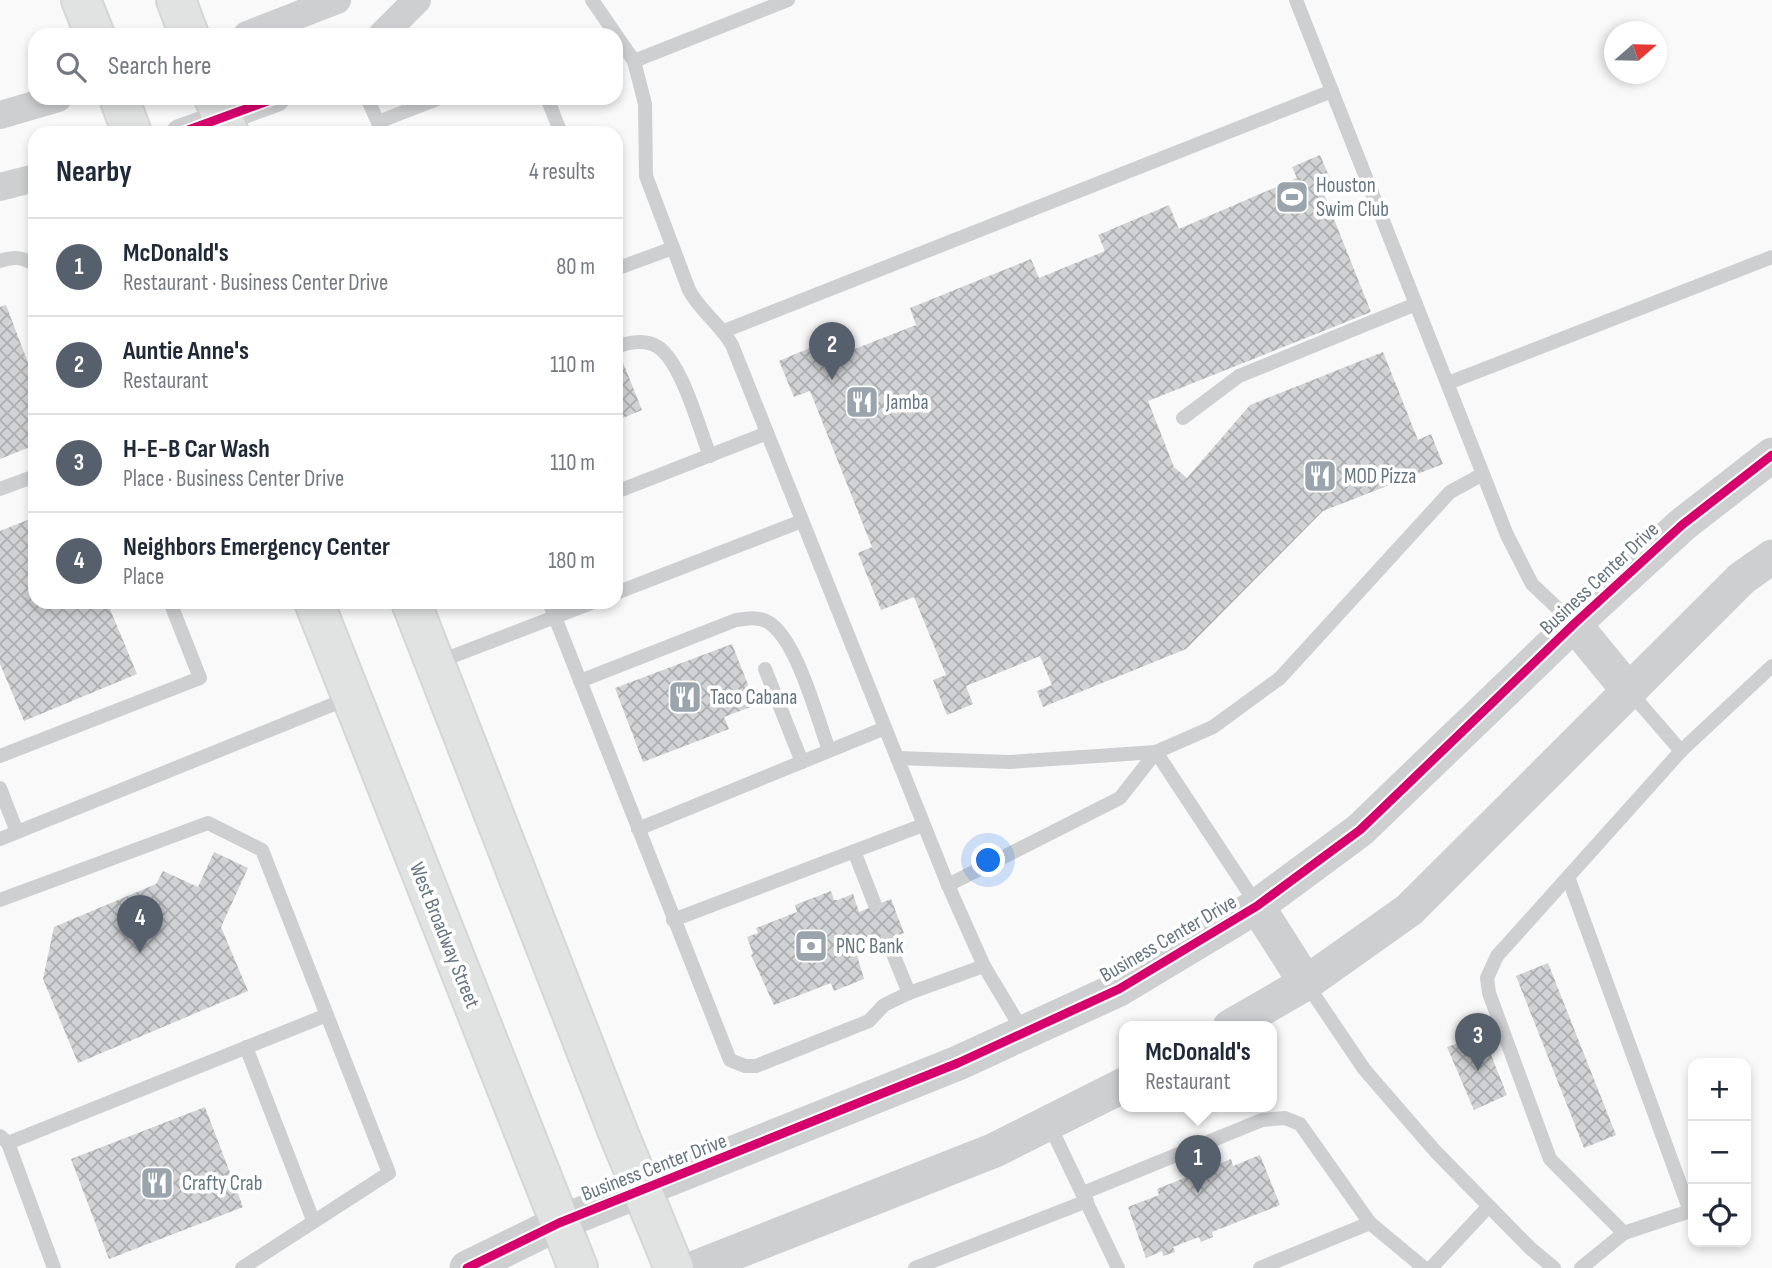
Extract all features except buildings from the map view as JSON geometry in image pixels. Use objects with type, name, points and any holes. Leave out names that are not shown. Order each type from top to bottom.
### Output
[{"type":"main road","points":[[80,0],[91,28]]},
{"type":"main road","points":[[176,0],[186,28]]},
{"type":"main road","points":[[122,105],[129,126]]},
{"type":"main road","name":"West Broadway Street","points":[[317,609],[578,1268]]},
{"type":"main road","points":[[414,609],[674,1268]]},
{"type":"street","points":[[389,28],[416,0]]},
{"type":"street","points":[[264,28],[325,2]]},
{"type":"street","points":[[0,115],[34,105]]},
{"type":"street","points":[[197,126],[254,105]]},
{"type":"street","points":[[0,187],[28,180]]},
{"type":"street","name":"Business Center Drive","points":[[467,1268],[559,1223],[958,1063],[1024,1033],[1119,989],[1257,906],[1360,830],[1574,624],[1682,526],[1772,455]]},
{"type":"street","points":[[1240,1021],[1306,983],[1409,910],[1742,578],[1772,557]]},
{"type":"street","points":[[1574,624],[1629,691]]},
{"type":"street","points":[[1257,906],[1306,983]]},
{"type":"street","points":[[695,1268],[995,1150],[1119,1088]]},
{"type":"lane","points":[[592,0],[611,28]]},
{"type":"lane","points":[[634,61],[788,0]]},
{"type":"lane","points":[[1296,0],[1507,535],[1532,583],[1574,624]]},
{"type":"lane","points":[[623,45],[634,61],[645,104],[646,176],[673,248],[698,307],[724,331],[948,885],[984,965],[1024,1033]]},
{"type":"lane","points":[[724,331],[1332,91]]},
{"type":"lane","points":[[370,105],[380,126]]},
{"type":"lane","points":[[382,126],[426,105]]},
{"type":"lane","points":[[550,105],[558,126]]},
{"type":"lane","points":[[623,266],[673,248]]},
{"type":"lane","points":[[1448,383],[1772,257]]},
{"type":"lane","points":[[0,261],[9,258],[28,260]]},
{"type":"lane","points":[[1183,418],[1239,376],[1416,304]]},
{"type":"lane","points":[[623,344],[631,341],[657,346],[674,365],[710,456]]},
{"type":"lane","points":[[623,489],[767,433]]},
{"type":"lane","points":[[897,758],[1010,762],[1156,752],[1213,727],[1280,678],[1450,492],[1483,474]]},
{"type":"lane","points":[[0,489],[28,479]]},
{"type":"lane","points":[[623,590],[803,521]]},
{"type":"lane","points":[[0,757],[201,678],[173,609]]},
{"type":"lane","points":[[552,609],[726,1052],[738,1063],[756,1066],[869,1021],[884,1005],[984,965]]},
{"type":"lane","points":[[435,663],[575,609]]},
{"type":"lane","points":[[580,681],[736,620],[754,617],[768,621],[789,645],[829,750]]},
{"type":"lane","points":[[1624,1233],[1550,1159],[1489,993],[1487,978],[1497,956],[1681,751],[1772,666]]},
{"type":"lane","points":[[765,669],[802,762]]},
{"type":"lane","points":[[1629,691],[1681,751]]},
{"type":"lane","points":[[0,839],[351,697]]},
{"type":"lane","points":[[638,829],[885,728]]},
{"type":"lane","points":[[948,885],[1120,798],[1156,752]]},
{"type":"lane","points":[[1156,752],[1257,906]]},
{"type":"lane","points":[[0,788],[17,832]]},
{"type":"lane","points":[[0,900],[208,823],[262,850],[389,1173],[242,1268]]},
{"type":"lane","points":[[673,920],[923,825]]},
{"type":"lane","points":[[854,851],[875,905]]},
{"type":"lane","points":[[1568,877],[1690,1211],[1624,1233],[1581,1268]]},
{"type":"lane","points":[[887,939],[909,993]]},
{"type":"lane","points":[[1306,983],[1364,1069],[1489,1206],[1554,1268]]},
{"type":"lane","points":[[54,1268],[4,1139],[327,1015]]},
{"type":"lane","points":[[246,1047],[313,1220]]},
{"type":"lane","points":[[915,1268],[1262,1121],[1285,1118],[1300,1124],[1370,1223],[1424,1268]]},
{"type":"lane","points":[[1049,1123],[1118,1268]]},
{"type":"lane","points":[[1431,1268],[1489,1206]]},
{"type":"lane","points":[[1260,1268],[1370,1223]]},
{"type":"cycle path","points":[[199,126],[257,105]]},
{"type":"cycle path","points":[[467,1268],[559,1223],[958,1063],[1119,989],[1257,906],[1360,830],[1574,624],[1682,525],[1772,455]]},
{"type":"place","name":"Houston Swim Club","points":[[1292,197]]},
{"type":"place","name":"Auntie Anne's","points":[[832,380]]},
{"type":"place","name":"Jamba","points":[[862,402]]},
{"type":"place","name":"MOD Pizza","points":[[1320,476]]},
{"type":"place","name":"Taco Cabana","points":[[685,697]]},
{"type":"place","name":"PNC Bank","points":[[811,946]]},
{"type":"place","name":"Neighbors Emergency Center","points":[[140,953]]},
{"type":"place","name":"H-E-B Car Wash","points":[[1478,1071]]},
{"type":"place","name":"Crafty Crab","points":[[157,1183]]},
{"type":"place","name":"McDonald's","points":[[1198,1193]]}]
